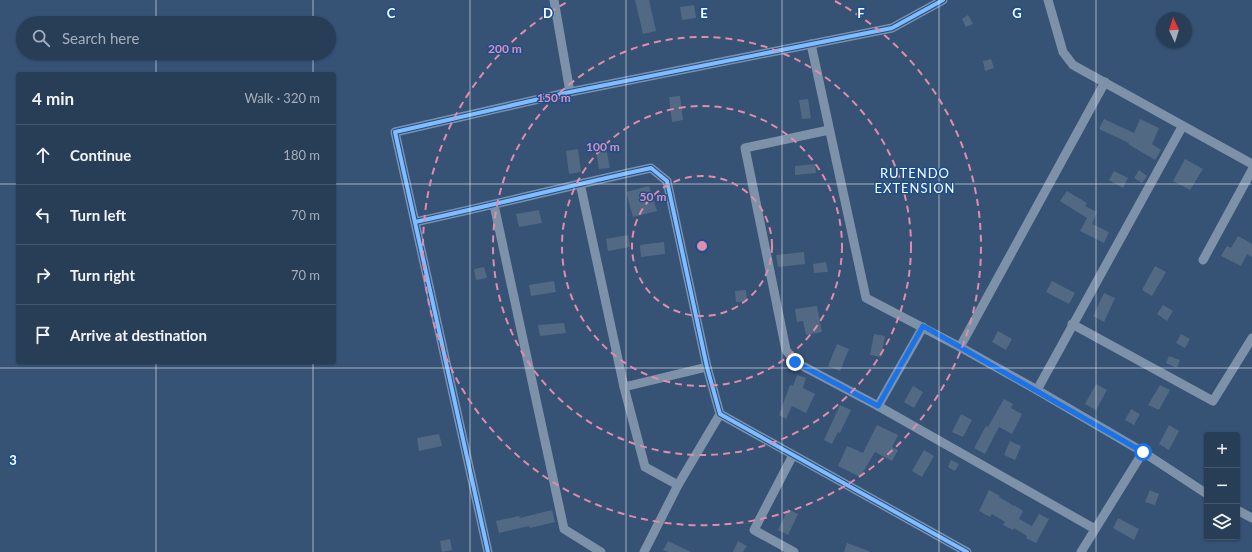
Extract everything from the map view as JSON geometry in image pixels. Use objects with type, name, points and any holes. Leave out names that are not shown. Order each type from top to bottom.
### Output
[{"type":"street","points":[[554,0],[570,92]]},
{"type":"street","points":[[488,552],[395,132],[570,92],[892,28],[943,0]]},
{"type":"street","points":[[1048,0],[1063,52],[1073,65],[1252,164]]},
{"type":"street","points":[[811,44],[866,298],[923,326],[1037,390],[1143,452],[1204,492]]},
{"type":"street","points":[[960,347],[1105,82]]},
{"type":"street","points":[[1037,390],[1182,126]]},
{"type":"street","points":[[829,130],[744,148],[786,350],[795,362],[878,406],[1095,529]]},
{"type":"street","points":[[415,222],[494,205],[580,183],[651,168],[667,181],[707,367],[720,414],[967,552]]},
{"type":"street","points":[[1203,260],[1252,170]]},
{"type":"street","points":[[580,183],[624,387],[645,467],[678,485]]},
{"type":"street","points":[[494,205],[564,529],[601,552]]},
{"type":"street","points":[[1072,324],[1213,401],[1252,338]]},
{"type":"street","points":[[878,406],[923,326]]},
{"type":"street","points":[[624,387],[707,367]]},
{"type":"street","points":[[644,552],[678,485],[720,414]]},
{"type":"street","points":[[1081,552],[1143,452]]},
{"type":"street","points":[[793,455],[754,530],[794,552]]},
{"type":"street","points":[[1240,511],[1252,517]]},
{"type":"building","points":[[635,0],[649,0],[656,31],[643,34]]},
{"type":"building","points":[[694,5],[696,18],[682,20],[680,7]]},
{"type":"building","points":[[968,15],[973,24],[966,27],[962,19]]},
{"type":"building","points":[[991,59],[994,68],[985,71],[983,61]]},
{"type":"building","points":[[680,96],[683,120],[672,122],[669,97]]},
{"type":"building","points":[[808,99],[811,118],[802,119],[799,100]]},
{"type":"building","points":[[1104,119],[1134,133],[1140,119],[1159,128],[1152,144],[1161,150],[1155,160],[1128,144],[1129,143],[1099,129]]},
{"type":"building","points":[[605,143],[610,168],[599,169],[595,145]]},
{"type":"building","points":[[578,149],[581,172],[569,174],[566,151]]},
{"type":"building","points":[[1185,159],[1203,169],[1190,190],[1173,181]]},
{"type":"building","points":[[815,164],[816,173],[795,175],[795,166]]},
{"type":"building","points":[[1139,170],[1147,176],[1142,183],[1134,178]]},
{"type":"building","points":[[1114,171],[1128,178],[1123,188],[1109,180]]},
{"type":"building","points":[[649,186],[657,211],[633,217],[626,192]]},
{"type":"building","points":[[1067,191],[1087,203],[1085,206],[1097,212],[1092,224],[1109,232],[1104,243],[1080,231],[1087,218],[1060,201]]},
{"type":"building","points":[[539,210],[542,223],[519,227],[516,214]]},
{"type":"building","points":[[628,235],[630,247],[608,251],[606,239]]},
{"type":"building","points":[[1238,236],[1252,244],[1252,257],[1247,254],[1241,266],[1221,256],[1227,246],[1231,248]]},
{"type":"building","points":[[664,242],[665,254],[641,257],[640,245]]},
{"type":"building","points":[[804,252],[805,264],[778,267],[776,255]]},
{"type":"building","points":[[826,262],[828,272],[814,273],[813,264]]},
{"type":"building","points":[[1155,266],[1166,272],[1152,296],[1142,290]]},
{"type":"building","points":[[484,267],[487,278],[476,280],[474,269]]},
{"type":"building","points":[[554,281],[556,292],[531,296],[529,285]]},
{"type":"building","points":[[1052,281],[1075,293],[1069,304],[1046,292]]},
{"type":"building","points":[[746,290],[747,302],[736,302],[735,291]]},
{"type":"building","points":[[1104,293],[1115,298],[1104,322],[1093,316]]},
{"type":"building","points":[[1163,305],[1173,311],[1167,321],[1157,314]]},
{"type":"building","points":[[817,306],[822,332],[806,335],[803,321],[797,322],[795,309]]},
{"type":"building","points":[[564,323],[566,333],[540,336],[538,325]]},
{"type":"building","points":[[998,331],[1012,339],[1006,350],[992,342]]},
{"type":"building","points":[[874,334],[885,336],[881,357],[870,355]]},
{"type":"building","points":[[1181,334],[1190,339],[1185,348],[1176,343]]},
{"type":"building","points":[[837,344],[849,349],[840,371],[828,366]]},
{"type":"building","points":[[1169,356],[1180,360],[1177,368],[1166,363]]},
{"type":"building","points":[[797,375],[806,378],[803,388],[815,394],[806,413],[792,406],[786,419],[779,415],[790,385],[793,386]]},
{"type":"building","points":[[1096,384],[1107,390],[1096,410],[1085,404]]},
{"type":"building","points":[[1160,385],[1170,390],[1159,410],[1148,405]]},
{"type":"building","points":[[913,386],[923,392],[914,408],[904,402]]},
{"type":"building","points":[[1004,399],[1013,404],[1011,408],[1022,414],[1012,434],[999,427],[985,454],[974,448],[986,426],[988,427]]},
{"type":"building","points":[[840,405],[851,410],[840,433],[838,432],[832,444],[824,440]]},
{"type":"building","points":[[1131,409],[1140,414],[1134,425],[1125,420]]},
{"type":"building","points":[[961,414],[972,420],[963,437],[952,432]]},
{"type":"building","points":[[877,425],[898,435],[892,447],[898,450],[892,461],[875,452],[860,477],[838,466],[847,446],[863,453]]},
{"type":"building","points":[[1169,425],[1179,431],[1169,450],[1159,444]]},
{"type":"building","points":[[439,434],[442,446],[419,451],[417,438]]},
{"type":"building","points":[[1010,441],[1021,446],[1015,460],[1004,455]]},
{"type":"building","points":[[924,450],[934,456],[922,477],[912,471]]},
{"type":"building","points":[[951,460],[959,464],[955,471],[948,467]]},
{"type":"building","points":[[989,490],[1023,511],[1019,519],[1032,526],[1039,514],[1049,519],[1036,543],[1026,538],[1027,536],[1014,528],[1013,530],[1003,525],[1005,522],[992,514],[990,517],[979,511]]},
{"type":"building","points":[[1150,490],[1159,494],[1155,505],[1145,502]]},
{"type":"building","points":[[788,509],[798,514],[788,535],[778,530]]},
{"type":"building","points":[[552,510],[555,522],[499,533],[496,521],[519,516],[520,518]]},
{"type":"building","points":[[1118,518],[1139,529],[1134,540],[1113,528]]},
{"type":"building","points":[[450,539],[452,550],[442,552],[440,541]]},
{"type":"building","points":[[668,541],[691,552],[668,552],[663,550]]},
{"type":"building","points":[[738,541],[747,546],[743,552],[733,552]]},
{"type":"building","points":[[847,543],[869,551],[869,552],[844,552]]},
{"type":"cycle path","points":[[488,552],[395,132],[570,92],[892,28],[943,0]]},
{"type":"cycle path","points":[[415,222],[651,168],[667,181],[707,367],[720,414],[967,552]]},
{"type":"district","name":"RUTENDO EXTENSION","points":[[915,180]]},
{"type":"route","points":[[795,362],[878,406],[923,326],[1143,452]]}]
